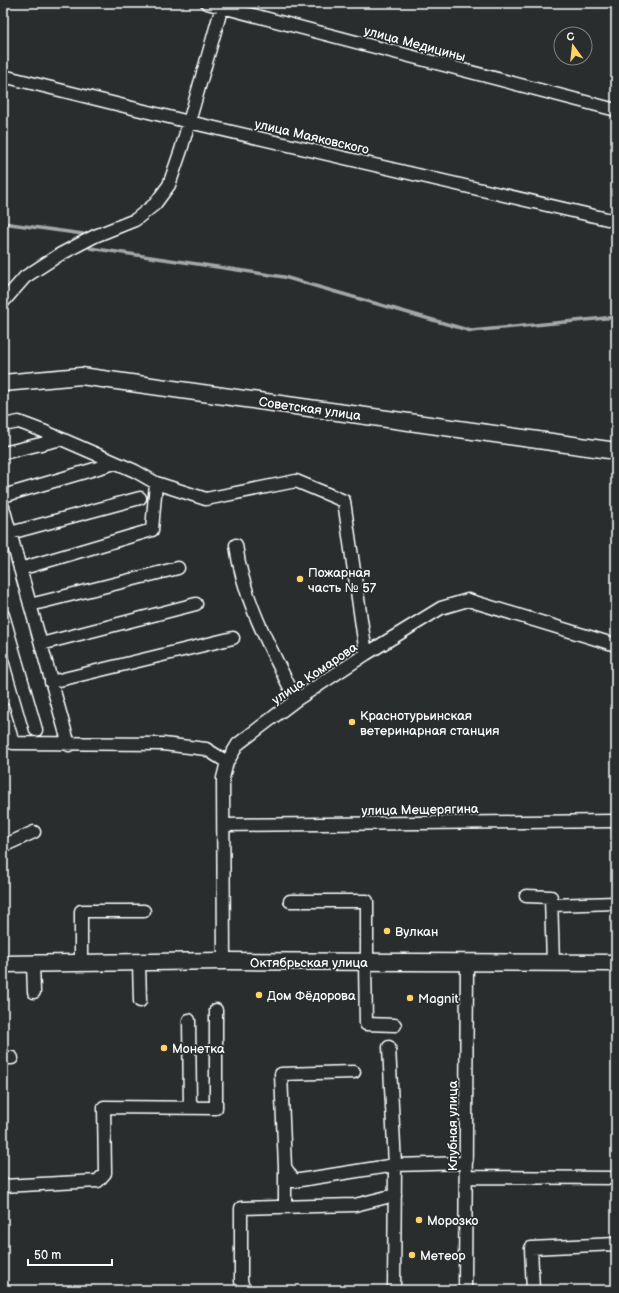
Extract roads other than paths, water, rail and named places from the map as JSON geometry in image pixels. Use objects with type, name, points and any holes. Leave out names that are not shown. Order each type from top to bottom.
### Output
[{"type":"main road","name":"Советская улица","points":[[3,383],[81,376],[616,451]]},
{"type":"main road","name":"Октябрьская улица","points":[[3,964],[139,962],[616,963]]},
{"type":"street","name":"улица Медицины","points":[[207,3],[222,5],[616,110]]},
{"type":"street","points":[[3,302],[25,277],[59,255],[95,236],[134,220],[155,204],[169,186],[190,122],[222,5]]},
{"type":"street","name":"улица Маяковского","points":[[3,76],[190,122],[616,221]]},
{"type":"street","points":[[3,425],[19,422],[62,439],[156,483],[206,498],[296,481],[344,500],[366,654]]},
{"type":"street","points":[[3,453],[62,439]]},
{"type":"street","points":[[3,496],[115,463]]},
{"type":"street","points":[[20,569],[152,530],[156,483]]},
{"type":"street","points":[[10,533],[140,498]]},
{"type":"street","points":[[3,507],[69,745]]},
{"type":"street","points":[[236,545],[239,570],[262,631],[296,700]]},
{"type":"street","points":[[30,605],[178,568]]},
{"type":"street","name":"улица Комарова","points":[[224,962],[223,778],[227,762],[238,744],[296,700],[366,654],[441,608],[468,600],[616,645]]},
{"type":"street","points":[[41,644],[196,604]]},
{"type":"street","points":[[3,615],[36,730]]},
{"type":"street","points":[[51,682],[234,638]]},
{"type":"street","points":[[3,710],[13,743],[69,745],[163,744],[206,749],[227,762]]},
{"type":"street","name":"улица Мещерягина","points":[[224,825],[616,821]]},
{"type":"street","points":[[3,846],[34,832]]},
{"type":"street","points":[[526,896],[551,897],[553,963]]},
{"type":"street","points":[[290,901],[368,901],[366,1024],[395,1025]]},
{"type":"street","points":[[552,905],[616,903]]},
{"type":"street","points":[[81,963],[81,911],[144,911]]},
{"type":"street","points":[[139,962],[140,1001]]},
{"type":"street","name":"Клубная улица","points":[[465,1290],[467,962]]},
{"type":"street","points":[[33,964],[34,992]]},
{"type":"street","points":[[3,1186],[98,1181],[105,1173],[104,1107],[216,1108],[216,1010]]},
{"type":"street","points":[[189,1020],[190,1107]]},
{"type":"street","points":[[389,1047],[395,1165],[394,1290]]},
{"type":"street","points":[[285,1207],[285,1167],[281,1074],[354,1072]]},
{"type":"street","points":[[285,1167],[294,1181],[395,1165],[466,1163]]},
{"type":"street","points":[[466,1177],[616,1178]]},
{"type":"street","points":[[244,1290],[241,1281],[241,1208],[355,1205],[395,1195]]},
{"type":"street","points":[[533,1290],[532,1248],[616,1244]]},
{"type":"waterway","points":[[3,223],[83,234]]},
{"type":"waterway","points":[[90,248],[284,277],[471,331],[616,317]]},
{"type":"place","name":"Пожарная часть № 57","points":[[300,579]]},
{"type":"place","name":"Краснотурьинская ветеринарная станция","points":[[352,722]]},
{"type":"place","name":"Вулкан","points":[[387,931]]},
{"type":"place","name":"Дом Фёдорова","points":[[259,995]]},
{"type":"place","name":"Magnit","points":[[410,998]]},
{"type":"place","name":"Монетка","points":[[164,1048]]},
{"type":"place","name":"Морозко","points":[[419,1220]]},
{"type":"place","name":"Метеор","points":[[412,1255]]}]
